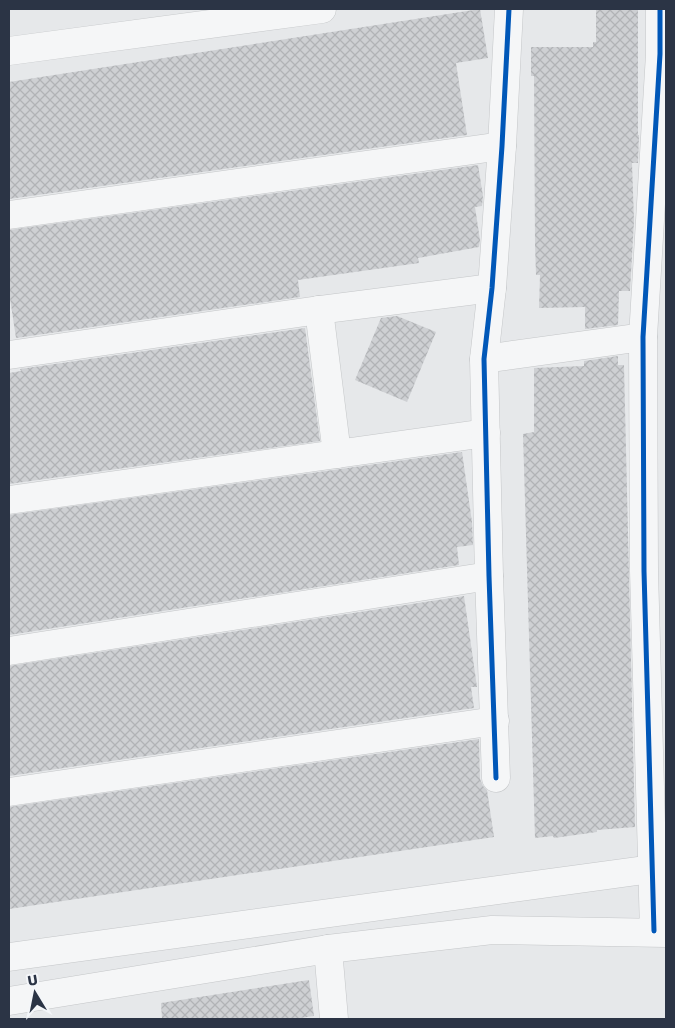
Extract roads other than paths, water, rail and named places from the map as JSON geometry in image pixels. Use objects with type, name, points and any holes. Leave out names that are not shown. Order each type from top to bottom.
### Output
[{"type":"street","points":[[9,50],[322,9]]},
{"type":"street","points":[[496,778],[484,359],[492,288],[509,9]]},
{"type":"street","points":[[9,1001],[328,949],[492,930],[660,932],[652,869],[655,571],[643,337],[663,54],[660,9]]},
{"type":"street","points":[[9,215],[502,146]]},
{"type":"street","points":[[9,355],[319,310],[492,288]]},
{"type":"street","points":[[319,310],[337,454]]},
{"type":"street","points":[[484,359],[643,337]]},
{"type":"street","points":[[9,500],[486,433]]},
{"type":"street","points":[[9,651],[489,576]]},
{"type":"street","points":[[9,792],[495,721]]},
{"type":"street","points":[[9,957],[652,869]]},
{"type":"street","points":[[328,949],[334,1019]]}]
